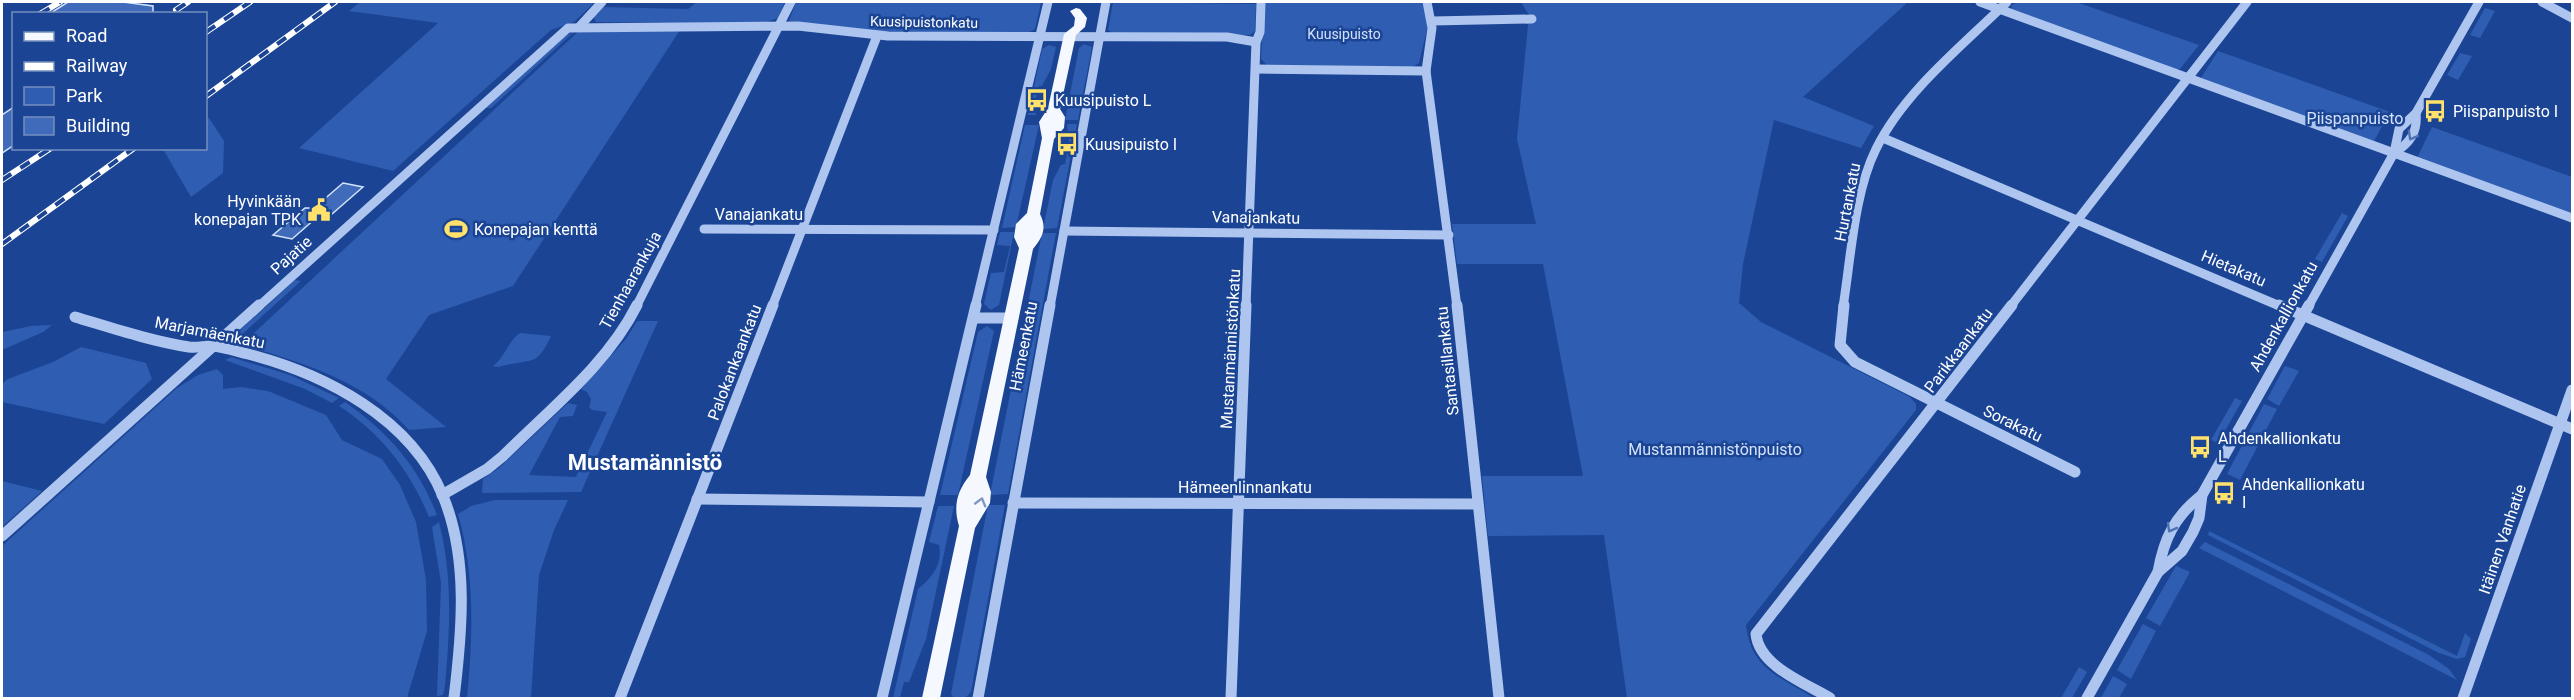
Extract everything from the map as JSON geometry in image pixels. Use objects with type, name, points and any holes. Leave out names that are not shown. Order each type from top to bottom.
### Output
[{"type":"main road","name":"Hämeenkatu","points":[[931,699],[967,526],[981,509],[984,491],[978,477],[1026,248],[1035,237],[1038,224],[1033,214],[1048,138],[1058,128],[1059,117],[1054,109],[1070,36],[1081,18],[1077,6]]},
{"type":"street","name":"Pajatie","points":[[2,537],[560,34],[568,28],[580,26],[602,2]]},
{"type":"street","name":"Tienhaarankuja","points":[[442,495],[488,470],[606,354],[625,329],[791,2]]},
{"type":"street","points":[[882,699],[1048,2]]},
{"type":"street","name":"Hämeenkatu","points":[[978,699],[1106,2]]},
{"type":"street","name":"Mustanmännistönkatu","points":[[1231,699],[1256,42],[1260,32],[1261,2]]},
{"type":"street","name":"Santasillankatu","points":[[1427,2],[1433,21],[1427,48],[1426,71],[1449,235],[1499,699]]},
{"type":"street","points":[[1980,2],[2003,5],[2188,78],[2572,218]]},
{"type":"street","name":"Parikkaankatu","points":[[1830,699],[1765,658],[1757,646],[1756,634],[2247,2]]},
{"type":"street","name":"Ahdenkallionkatu","points":[[2394,153],[2393,138],[2402,123],[2416,112],[2479,2]]},
{"type":"street","points":[[2542,2],[2572,18]]},
{"type":"street","name":"Hurtankatu","points":[[1936,404],[1855,362],[1840,345],[1839,333],[1863,188],[1869,164],[1883,138],[1914,93],[2003,5]]},
{"type":"street","points":[[1433,21],[1532,19]]},
{"type":"street","points":[[580,26],[779,26]]},
{"type":"street","name":"Kuusipuistonkatu","points":[[779,26],[877,36],[1070,36]]},
{"type":"street","name":"Palokankaankatu","points":[[620,699],[877,36]]},
{"type":"street","points":[[1070,36],[1227,37],[1256,42]]},
{"type":"street","points":[[1256,69],[1426,71]]},
{"type":"street","name":"Ahdenkallionkatu","points":[[2158,572],[2163,541],[2178,515],[2202,495],[2394,153],[2407,145],[2416,129],[2416,112]]},
{"type":"street","name":"Hietakatu","points":[[1883,138],[2572,429]]},
{"type":"street","name":"Vanajankatu","points":[[704,229],[994,230]]},
{"type":"street","name":"Vanajankatu","points":[[1064,231],[1449,235]]},
{"type":"street","name":"Marjamäenkatu","points":[[75,317],[193,348],[213,346],[282,364],[337,387],[399,434],[414,451],[442,495],[453,535],[461,594],[454,699]]},
{"type":"street","name":"Hämeenkatu","points":[[974,318],[1011,318]]},
{"type":"street","name":"Itäinen Vanhatie","points":[[2463,699],[2572,390]]},
{"type":"street","name":"Sorakatu","points":[[1936,404],[2075,472]]},
{"type":"street","name":"Ahdenkallionkatu","points":[[2087,699],[2158,572],[2182,551],[2193,532],[2199,518],[2202,495]]},
{"type":"street","points":[[698,499],[929,502]]},
{"type":"street","name":"Hämeenlinnankatu","points":[[1013,503],[1477,504]]},
{"type":"green space","points":[[360,2],[595,2],[574,22],[551,30],[393,171],[299,148],[438,23],[349,11]]},
{"type":"green space","points":[[697,2],[785,2],[778,18],[761,24],[596,22],[593,17],[600,7],[688,9]]},
{"type":"green space","points":[[796,2],[1041,3],[1035,29],[1029,32],[878,32],[789,21]]},
{"type":"green space","points":[[1113,2],[1256,4],[1255,31],[1250,35],[1113,33],[1108,30]]},
{"type":"green space","name":"Kuusipuisto","points":[[1264,2],[1422,2],[1428,25],[1419,63],[1412,67],[1267,65],[1261,59]]},
{"type":"green space","name":"Mustanmännistönpuisto","points":[[1521,2],[1908,2],[1803,97],[1874,126],[1861,148],[1774,120],[1743,264],[1739,303],[1761,322],[1910,397],[1916,404],[1916,410],[1746,625],[1749,640],[1760,662],[1778,677],[1814,698],[1627,698],[1604,535],[1488,536],[1482,476],[1583,476],[1543,264],[1457,264],[1452,224],[1536,224],[1517,139],[1529,15]]},
{"type":"green space","points":[[2016,2],[2076,2],[2199,45],[2180,69],[2172,69],[2012,9],[2011,6]]},
{"type":"green space","points":[[2485,8],[2495,11],[2480,38],[2470,35]]},
{"type":"green space","points":[[581,29],[680,30],[513,286],[429,315],[386,379],[446,427],[409,430],[381,404],[348,384],[294,361],[241,345]]},
{"type":"green space","points":[[575,31],[491,108],[486,108],[560,39]]},
{"type":"green space","points":[[1084,44],[1092,47],[1078,120],[1065,120],[1079,48]]},
{"type":"green space","points":[[1049,45],[1056,47],[1051,69],[1042,86],[1039,86],[1035,102],[1033,102],[1036,115],[1028,115],[1042,49]]},
{"type":"green space","name":"Piispanpuisto","points":[[2218,51],[2390,112],[2374,141],[2201,78]]},
{"type":"green space","points":[[2460,53],[2472,56],[2458,80],[2447,75]]},
{"type":"green space","points":[[209,118],[224,141],[223,173],[191,197],[164,150],[207,150],[207,119]]},
{"type":"green space","points":[[1067,124],[1077,124],[1057,228],[1043,229],[1053,180],[1061,165],[1065,164],[1069,142]]},
{"type":"green space","points":[[1025,125],[1039,125],[1016,227],[1002,228]]},
{"type":"green space","name":"Piispanpuisto","points":[[2432,127],[2572,177],[2572,215],[2417,158]]},
{"type":"green space","points":[[2342,213],[2348,216],[2322,262],[2315,259]]},
{"type":"green space","points":[[1000,232],[1014,232],[999,305],[991,310],[984,304],[991,273],[1004,272],[1010,246],[997,245]]},
{"type":"green space","points":[[1042,233],[1056,233],[1008,494],[990,495]]},
{"type":"green space","points":[[295,280],[301,281],[237,339],[238,332]]},
{"type":"green space","points":[[637,321],[658,321],[581,492],[482,493],[483,479],[499,468],[568,403],[577,405],[573,416],[560,417],[529,475],[576,477],[607,412],[592,410],[589,407],[591,399],[587,392],[581,389],[626,339]]},
{"type":"green space","points":[[52,325],[43,332],[2,350],[2,332],[31,326]]},
{"type":"green space","points":[[987,326],[994,331],[958,495],[940,495],[978,332]]},
{"type":"green space","points":[[520,333],[551,336],[542,352],[534,359],[499,367],[493,366],[512,341]]},
{"type":"green space","points":[[81,347],[146,363],[152,379],[104,424],[2,402],[2,384],[8,379],[53,362]]},
{"type":"green space","points":[[231,357],[290,375],[339,398],[332,403],[305,389],[225,360]]},
{"type":"green space","points":[[2285,366],[2299,371],[2279,406],[2267,399]]},
{"type":"green space","points":[[217,369],[223,375],[223,389],[241,387],[268,391],[326,415],[342,440],[382,459],[400,485],[416,522],[426,580],[427,631],[407,698],[2,698],[2,546],[177,388],[198,375]]},
{"type":"green space","points":[[2235,398],[2242,401],[2218,443],[2211,440]]},
{"type":"green space","points":[[345,402],[375,425],[400,451],[421,481],[437,515],[429,517],[404,469],[369,429],[339,406]]},
{"type":"green space","points":[[2264,404],[2277,409],[2240,480],[2227,474]]},
{"type":"green space","points":[[2,481],[42,491],[2,527]]},
{"type":"green space","points":[[495,500],[568,500],[554,530],[539,575],[531,698],[467,698],[471,652],[470,582],[464,536],[458,514],[471,506]]},
{"type":"green space","points":[[988,505],[1005,505],[971,692],[965,698],[954,698],[951,694]]},
{"type":"green space","points":[[938,506],[954,506],[926,639],[909,682],[904,682],[900,698],[893,698],[918,589],[932,575],[938,564],[939,545],[929,542]]},
{"type":"green space","points":[[439,522],[447,563],[449,624],[445,686],[443,695],[437,696],[441,583],[432,527]]},
{"type":"green space","points":[[2209,531],[2457,656],[2465,633],[2471,639],[2465,657],[2457,659],[2439,653],[2208,535]]},
{"type":"green space","points":[[2205,542],[2429,655],[2449,669],[2457,680],[2199,548]]},
{"type":"green space","points":[[2176,566],[2190,572],[2160,626],[2146,618]]},
{"type":"green space","points":[[2143,624],[2156,631],[2131,679],[2117,670]]},
{"type":"green space","points":[[2079,667],[2087,672],[2072,698],[2061,698]]},
{"type":"green space","points":[[2113,676],[2127,684],[2119,698],[2101,698]]},
{"type":"building","points":[[68,2],[123,2],[153,6],[153,12],[52,12]]},
{"type":"building","points":[[12,108],[12,146],[2,153],[2,115]]},
{"type":"building","name":"Hyvinkään konepajan TPK","points":[[343,183],[363,187],[332,214],[323,212],[292,239],[273,235],[305,208],[314,208]]},
{"type":"railway","points":[[43,12],[60,2]]},
{"type":"railway","points":[[176,10],[188,2]]},
{"type":"railway","points":[[207,31],[250,2]]},
{"type":"railway","points":[[207,95],[335,2]]},
{"type":"railway","points":[[2,180],[48,150]]},
{"type":"railway","points":[[2,244],[131,150]]},
{"type":"place","name":"Kuusipuisto L","points":[[1037,100]]},
{"type":"place","name":"Piispanpuisto I","points":[[2435,111]]},
{"type":"place","name":"Kuusipuisto I","points":[[1067,144]]},
{"type":"place","name":"Hyvinkään konepajan TPK","points":[[319,210]]},
{"type":"place","name":"Konepajan kenttä","points":[[456,229]]},
{"type":"place","name":"Ahdenkallionkatu L","points":[[2200,447]]},
{"type":"place","name":"Ahdenkallionkatu I","points":[[2224,493]]},
{"type":"district","name":"Mustamännistö","points":[[645,462]]}]
